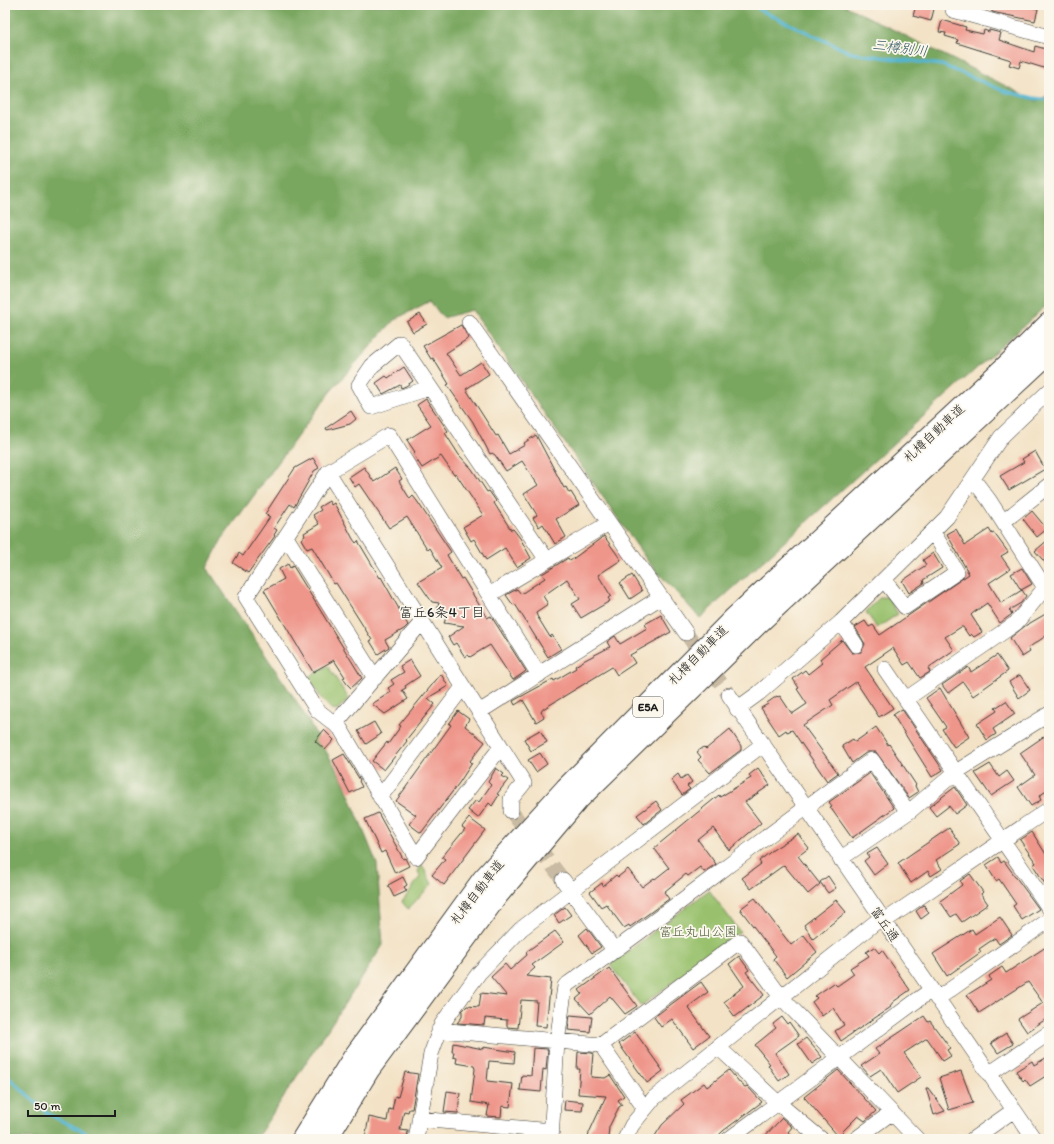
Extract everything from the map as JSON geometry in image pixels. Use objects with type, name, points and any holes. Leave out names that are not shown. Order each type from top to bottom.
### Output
[{"type":"highway","name":"札樽自動車道","points":[[303,1139],[353,1059],[483,880],[566,789],[735,618],[1010,363],[1049,324]]},
{"type":"highway","name":"札樽自動車道","points":[[326,1139],[368,1070],[497,895],[578,800],[758,623],[1049,352]]},
{"type":"street","points":[[954,5],[953,10],[1049,37]]},
{"type":"street","points":[[469,322],[686,634]]},
{"type":"street","points":[[430,388],[371,407],[359,385],[372,366],[400,343],[547,560]]},
{"type":"street","points":[[737,708],[759,693],[841,622],[933,532],[947,517],[1001,437],[1049,391]]},
{"type":"street","points":[[501,747],[416,857],[340,728],[317,710],[246,597],[328,472],[389,435],[539,675]]},
{"type":"street","points":[[328,472],[524,783],[511,799],[511,811]]},
{"type":"street","points":[[906,699],[1016,623],[1047,587],[972,479]]},
{"type":"street","points":[[1003,522],[1049,485]]},
{"type":"street","points":[[489,594],[609,523]]},
{"type":"street","points":[[884,580],[905,607],[957,572],[933,532]]},
{"type":"street","points":[[286,537],[375,678]]},
{"type":"street","points":[[479,712],[661,597]]},
{"type":"street","points":[[335,724],[422,622]]},
{"type":"street","points":[[841,622],[856,645]]},
{"type":"street","points":[[885,669],[1049,908]]},
{"type":"street","points":[[380,797],[463,687]]},
{"type":"street","name":"富丘通","points":[[729,695],[804,808],[1033,1139]]},
{"type":"street","points":[[840,859],[908,812],[956,772],[1049,714]]},
{"type":"street","points":[[416,1139],[432,1054],[442,1024],[479,973],[521,929],[568,885],[762,745]]},
{"type":"street","points":[[419,1119],[552,1135],[557,1042],[565,986],[615,951],[804,808],[872,760],[908,812]]},
{"type":"street","points":[[625,1139],[632,1126],[654,1098],[718,1047],[882,920],[1049,808]]},
{"type":"street","points":[[568,885],[615,951]]},
{"type":"street","points":[[729,1139],[838,1058],[1049,920]]},
{"type":"street","points":[[440,1030],[601,1045],[740,942],[781,998],[917,1139]]},
{"type":"street","points":[[989,1074],[1049,1033]]},
{"type":"street","points":[[601,1045],[645,1109]]},
{"type":"street","points":[[718,1047],[778,1103],[821,1139]]},
{"type":"street","points":[[973,1139],[1014,1110]]},
{"type":"street","points":[[856,1139],[891,1113]]},
{"type":"green space","points":[[5,5],[844,5],[1036,101],[1049,95],[1049,303],[700,618],[649,563],[472,310],[443,318],[430,301],[394,320],[330,392],[222,539],[207,568],[297,702],[343,780],[377,864],[383,945],[256,1139],[5,1139]]},
{"type":"green space","points":[[880,597],[888,597],[898,614],[877,628],[866,612]]},
{"type":"green space","points":[[328,666],[349,699],[338,709],[332,710],[321,698],[308,677]]},
{"type":"green space","points":[[422,865],[432,884],[408,909],[402,902],[420,877],[418,871]]},
{"type":"green space","name":"富丘丸山公園","points":[[709,890],[740,932],[641,1006],[610,965]]},
{"type":"building","points":[[916,5],[935,5],[931,21],[913,16]]},
{"type":"building","points":[[987,5],[1024,5],[1038,9],[1035,21],[992,12],[992,9],[987,8]]},
{"type":"building","points":[[942,20],[966,27],[965,30],[983,34],[984,30],[1001,33],[999,40],[1034,52],[1035,46],[1049,50],[1047,69],[1021,61],[1019,68],[1009,65],[1011,60],[957,43],[958,40],[945,36],[946,33],[939,32]]},
{"type":"building","points":[[420,314],[427,324],[413,332],[407,322]]},
{"type":"building","points":[[461,325],[469,338],[446,353],[461,375],[481,362],[489,374],[466,389],[496,436],[498,435],[509,454],[525,445],[524,443],[536,435],[564,488],[566,487],[569,493],[571,492],[579,505],[556,519],[566,537],[555,544],[543,524],[539,527],[533,518],[537,515],[524,494],[538,485],[522,461],[506,471],[495,455],[492,453],[490,454],[473,422],[447,385],[449,384],[433,358],[431,359],[423,346]]},
{"type":"building","points":[[404,367],[413,381],[406,386],[401,388],[400,385],[383,394],[376,383],[386,376],[388,378]]},
{"type":"building","points":[[426,399],[448,431],[445,433],[459,455],[472,469],[487,492],[489,491],[496,501],[494,503],[511,530],[513,529],[520,538],[531,558],[517,567],[505,548],[486,560],[474,539],[471,541],[463,527],[483,515],[456,474],[454,475],[441,456],[422,468],[413,454],[415,452],[407,440],[431,425],[417,405]]},
{"type":"building","points":[[351,411],[356,419],[350,424],[327,430],[326,428]]},
{"type":"building","points":[[1035,451],[1045,469],[1009,490],[1000,476],[1024,462],[1022,459]]},
{"type":"building","points":[[313,458],[319,468],[314,471],[294,507],[290,504],[274,528],[277,530],[274,535],[275,536],[248,573],[233,563],[239,553],[243,556],[270,517],[265,514],[295,468]]},
{"type":"building","points":[[364,467],[374,482],[395,468],[402,479],[399,481],[410,499],[413,496],[417,501],[451,552],[447,555],[461,579],[463,578],[487,618],[491,616],[526,671],[513,680],[490,645],[470,657],[468,655],[465,657],[456,643],[453,645],[448,637],[464,626],[444,623],[446,618],[442,612],[437,611],[439,603],[432,602],[418,582],[442,568],[430,548],[428,550],[407,517],[389,528],[359,484],[355,487],[349,477]]},
{"type":"building","points":[[329,501],[331,505],[334,503],[353,539],[356,543],[358,541],[380,578],[381,577],[408,625],[385,640],[389,647],[378,654],[370,641],[372,640],[336,583],[334,584],[312,547],[307,549],[301,539],[305,536],[304,533],[319,524],[313,515],[321,510],[319,507]]},
{"type":"building","points":[[1032,511],[1047,529],[1037,537],[1023,519]]},
{"type":"building","points":[[956,529],[965,545],[989,529],[992,534],[994,533],[1008,552],[1001,556],[1010,569],[989,583],[1001,603],[1022,590],[1026,596],[1021,603],[1009,610],[1012,614],[1000,623],[987,603],[973,613],[971,615],[982,632],[974,637],[971,634],[969,636],[963,627],[961,627],[945,637],[954,650],[928,668],[930,672],[920,678],[909,662],[904,665],[893,648],[865,667],[893,708],[879,717],[856,682],[830,700],[833,705],[803,725],[838,773],[827,781],[792,730],[787,732],[786,730],[779,735],[761,708],[777,696],[780,696],[792,714],[807,704],[797,689],[799,688],[793,679],[805,670],[808,674],[822,663],[820,659],[842,640],[852,653],[861,652],[865,644],[855,627],[865,621],[869,627],[873,625],[880,635],[969,574],[947,534]]},
{"type":"building","points":[[604,536],[621,560],[598,575],[611,596],[608,598],[610,601],[581,618],[572,604],[580,599],[567,579],[543,596],[548,604],[536,612],[537,616],[550,637],[552,635],[561,649],[548,657],[515,604],[513,605],[506,595],[517,589],[521,594],[545,578],[542,574],[568,558],[570,561]]},
{"type":"building","points":[[1049,539],[1049,567],[1035,551]]},
{"type":"building","points":[[933,553],[942,568],[923,580],[924,583],[909,593],[902,581],[926,565],[923,560]]},
{"type":"building","points":[[288,564],[290,568],[293,566],[362,678],[351,688],[343,678],[345,677],[334,660],[313,672],[264,590],[284,579],[279,569]]},
{"type":"building","points":[[1022,568],[1032,584],[1021,590],[1011,574]]},
{"type":"building","points":[[632,575],[642,591],[630,599],[620,583]]},
{"type":"building","points":[[1049,612],[1049,634],[1028,648],[1030,652],[1022,657],[1010,638],[1025,626]]},
{"type":"building","points":[[661,615],[671,632],[630,655],[635,663],[617,675],[612,667],[543,709],[541,712],[544,717],[536,722],[523,700],[515,705],[513,701],[553,679],[554,681],[576,668],[575,666],[610,647],[607,642],[615,636],[620,644],[647,628],[645,624]]},
{"type":"building","points":[[997,655],[1008,671],[973,696],[963,682],[948,693],[942,685],[968,667],[971,672]]},
{"type":"building","points":[[410,660],[420,676],[405,686],[406,688],[402,690],[408,699],[385,714],[372,704],[391,692],[388,688],[394,684],[391,680],[404,672],[400,666]]},
{"type":"building","points":[[441,674],[448,686],[428,698],[435,704],[384,770],[372,761],[387,742],[388,744],[401,726],[399,725]]},
{"type":"building","points":[[1020,675],[1030,690],[1019,698],[1009,682]]},
{"type":"building","points":[[940,688],[969,737],[954,747],[942,729],[946,727],[926,698]]},
{"type":"building","points":[[1006,701],[1015,714],[993,729],[996,734],[987,740],[977,724],[997,711],[995,708]]},
{"type":"building","points":[[902,709],[943,770],[932,777],[893,715]]},
{"type":"building","points":[[458,711],[469,719],[465,726],[485,742],[470,761],[472,763],[459,783],[421,833],[409,824],[416,815],[396,801],[451,725],[449,724]]},
{"type":"building","points":[[374,722],[381,734],[366,744],[358,731]]},
{"type":"building","points":[[876,727],[916,785],[915,786],[918,792],[909,798],[876,752],[867,752],[852,763],[842,746],[853,739],[855,742]]},
{"type":"building","points":[[730,729],[741,746],[741,750],[710,773],[698,760],[701,757],[697,752],[704,747],[706,749]]},
{"type":"building","points":[[324,730],[334,740],[325,750],[315,741]]},
{"type":"building","points":[[540,730],[547,742],[531,751],[524,739]]},
{"type":"building","points":[[1049,733],[1049,789],[1039,796],[1041,800],[1031,806],[1018,787],[1035,775],[1020,753]]},
{"type":"building","points":[[540,753],[547,764],[536,772],[528,760]]},
{"type":"building","points":[[344,754],[360,780],[359,781],[362,787],[350,793],[333,760]]},
{"type":"building","points":[[990,764],[999,777],[1007,771],[1014,781],[991,796],[975,773]]},
{"type":"building","points":[[496,768],[504,774],[502,776],[508,780],[497,794],[499,795],[492,806],[489,803],[478,818],[468,810],[476,800],[479,802],[491,785],[488,782]]},
{"type":"building","points":[[758,768],[770,785],[745,802],[761,823],[729,850],[713,828],[698,840],[716,864],[704,872],[700,867],[688,876],[686,874],[664,892],[669,899],[630,927],[629,925],[624,928],[606,904],[601,907],[590,892],[602,883],[603,886],[616,875],[618,877],[628,869],[642,887],[654,878],[655,879],[669,868],[654,848],[719,795],[720,797],[751,778],[749,775]]},
{"type":"building","points":[[870,773],[894,808],[852,838],[830,807],[832,806],[829,802]]},
{"type":"building","points":[[678,774],[681,779],[687,775],[692,782],[687,786],[690,789],[682,795],[671,780]]},
{"type":"building","points":[[955,787],[967,805],[955,814],[949,806],[936,816],[929,807]]},
{"type":"building","points":[[656,801],[662,810],[644,824],[637,815]]},
{"type":"building","points":[[378,813],[403,859],[405,858],[409,866],[395,873],[385,851],[381,853],[365,819]]},
{"type":"building","points":[[469,818],[485,830],[444,885],[432,875],[445,859],[442,857],[465,829],[462,827]]},
{"type":"building","points":[[949,828],[960,844],[936,860],[942,869],[931,876],[928,871],[911,883],[898,863]]},
{"type":"building","points":[[1032,832],[1049,859],[1049,890],[1033,865],[1036,863],[1020,840]]},
{"type":"building","points":[[798,834],[809,848],[798,856],[820,884],[808,894],[784,865],[751,889],[742,878],[761,864],[759,861],[774,849]]},
{"type":"building","points":[[877,848],[888,864],[874,875],[864,861],[869,857],[867,854]]},
{"type":"building","points":[[998,857],[1001,863],[1004,861],[1039,909],[1022,920],[1013,906],[1016,904],[999,879],[996,881],[986,865]]},
{"type":"building","points":[[970,874],[983,892],[981,894],[988,904],[962,922],[956,914],[951,917],[940,901],[962,885],[960,881]]},
{"type":"building","points":[[828,876],[836,888],[828,893],[820,882]]},
{"type":"building","points":[[403,877],[407,885],[404,887],[407,891],[394,897],[388,885]]},
{"type":"building","points":[[755,898],[791,945],[804,935],[817,952],[787,977],[773,959],[776,956],[740,909]]},
{"type":"building","points":[[836,900],[846,912],[813,939],[804,925]]},
{"type":"building","points":[[924,905],[929,913],[921,919],[916,911]]},
{"type":"building","points":[[565,907],[571,915],[559,923],[554,915]]},
{"type":"building","points":[[1000,917],[1012,935],[999,944],[995,938],[979,949],[981,952],[947,976],[933,954],[972,929],[975,934]]},
{"type":"building","points":[[587,928],[601,947],[592,953],[579,935]]},
{"type":"building","points":[[555,931],[564,942],[532,965],[535,968],[526,976],[551,979],[546,1027],[535,1026],[537,1001],[521,1000],[518,1028],[507,1027],[507,1020],[485,1018],[484,1025],[457,1023],[462,1017],[462,1011],[467,1006],[479,1007],[481,993],[507,996],[491,977],[505,964],[510,970],[527,955],[526,952]]},
{"type":"building","points":[[1049,945],[1049,1017],[1027,1032],[1018,1019],[1043,1003],[1028,982],[979,1013],[967,995],[991,980],[989,976],[1002,967],[1006,973]]},
{"type":"building","points":[[874,947],[879,953],[882,950],[910,990],[893,1002],[890,1006],[891,1007],[841,1041],[835,1031],[844,1025],[833,1008],[822,1016],[812,1002],[817,998],[815,996],[834,983],[837,986],[854,974],[850,968],[869,956],[866,952]]},
{"type":"building","points":[[739,956],[749,970],[746,972],[764,995],[735,1017],[724,1002],[744,986],[729,964]]},
{"type":"building","points":[[609,968],[637,1006],[625,1014],[610,996],[590,1014],[576,999],[582,994],[579,990]]},
{"type":"building","points":[[701,982],[708,992],[688,1007],[709,1036],[693,1048],[672,1019],[661,1027],[654,1017]]},
{"type":"building","points":[[570,1015],[592,1017],[590,1032],[568,1030]]},
{"type":"building","points":[[924,1016],[928,1022],[930,1021],[950,1048],[947,1050],[951,1056],[943,1061],[927,1038],[904,1053],[921,1077],[897,1093],[881,1069],[870,1076],[861,1066],[879,1054],[875,1049]]},
{"type":"building","points":[[782,1017],[787,1024],[789,1022],[799,1036],[775,1053],[789,1074],[779,1081],[768,1065],[770,1064],[755,1045],[776,1028],[773,1024]]},
{"type":"building","points":[[635,1032],[663,1071],[647,1083],[619,1044]]},
{"type":"building","points":[[1006,1033],[1013,1044],[998,1053],[991,1043]]},
{"type":"building","points":[[806,1038],[822,1057],[812,1064],[798,1044]]},
{"type":"building","points":[[453,1043],[483,1049],[483,1047],[515,1052],[514,1063],[489,1061],[487,1081],[513,1084],[510,1107],[502,1106],[501,1117],[487,1116],[489,1105],[471,1102],[475,1069],[474,1066],[456,1063],[457,1058],[453,1057],[454,1052],[452,1052]]},
{"type":"building","points":[[533,1048],[548,1049],[546,1070],[543,1069],[541,1092],[520,1090],[522,1075],[531,1076]]},
{"type":"building","points":[[578,1052],[593,1053],[591,1077],[605,1078],[610,1075],[624,1096],[618,1100],[622,1105],[619,1107],[609,1127],[608,1139],[588,1139],[589,1133],[606,1096],[578,1094],[580,1069],[577,1069]]},
{"type":"building","points":[[1049,1056],[1049,1074],[1030,1086],[1025,1079],[1023,1081],[1016,1071],[1032,1061],[1034,1065]]},
{"type":"building","points":[[729,1070],[741,1084],[745,1087],[747,1086],[762,1102],[723,1131],[715,1139],[653,1139],[662,1125],[684,1104],[681,1100],[704,1083],[707,1087]]},
{"type":"building","points":[[838,1070],[876,1111],[865,1121],[858,1116],[838,1136],[804,1097]]},
{"type":"building","points":[[961,1071],[973,1103],[949,1110],[939,1078]]},
{"type":"building","points":[[405,1072],[418,1074],[412,1109],[409,1109],[408,1112],[404,1111],[400,1130],[408,1131],[407,1139],[365,1138],[369,1117],[387,1121],[389,1109],[392,1110],[395,1096],[398,1097]]},
{"type":"building","points":[[926,1088],[928,1088],[945,1111],[934,1115]]},
{"type":"building","points":[[447,1091],[460,1093],[458,1113],[444,1112]]},
{"type":"building","points":[[565,1100],[583,1102],[582,1111],[564,1110]]},
{"type":"building","points":[[782,1118],[792,1127],[788,1132],[796,1139],[762,1139]]},
{"type":"waterway","name":"三樽別川","points":[[754,5],[760,10],[851,53],[942,65],[1004,91],[1049,100]]},
{"type":"waterway","points":[[5,1074],[48,1114],[99,1139]]},
{"type":"tunnel","points":[[686,633],[729,695]]},
{"type":"tunnel","points":[[511,811],[563,880]]},
{"type":"district","name":"富丘6条4丁目","points":[[442,612]]}]
